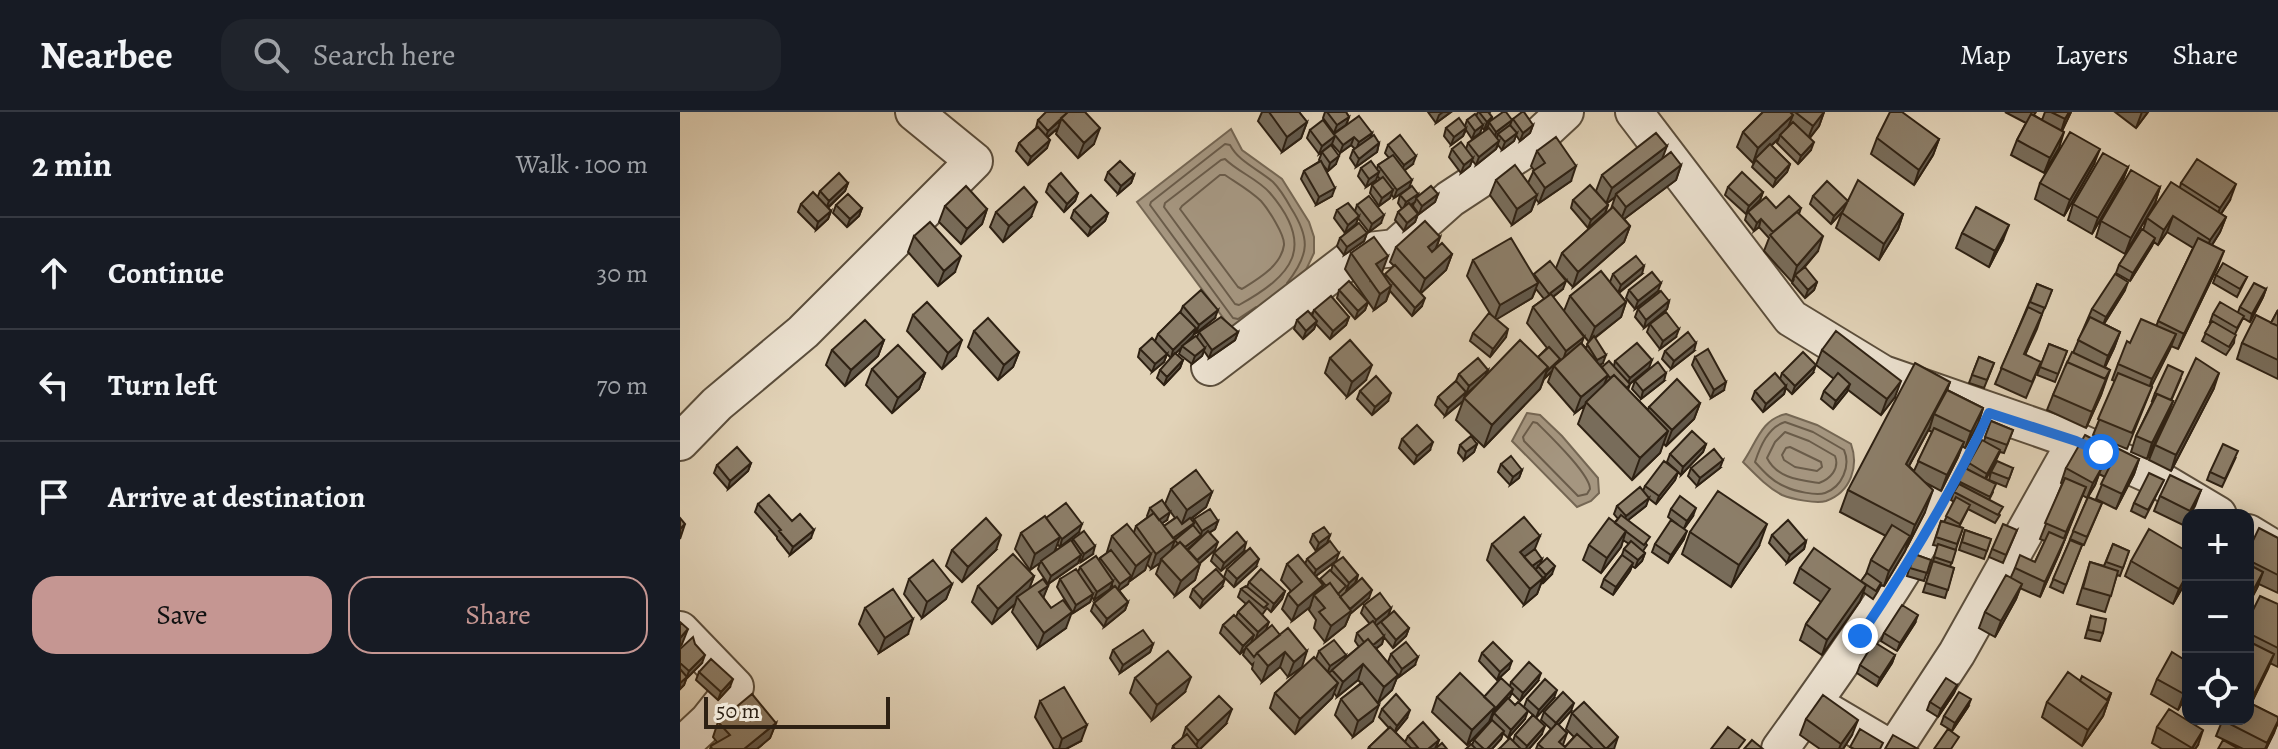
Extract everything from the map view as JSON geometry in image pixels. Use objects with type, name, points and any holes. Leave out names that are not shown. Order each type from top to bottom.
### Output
[{"type":"street","points":[[680,442],[717,404],[803,332],[974,161],[914,112]]},
{"type":"street","points":[[1210,367],[1360,252],[1395,248],[1450,199],[1523,151],[1565,112]]},
{"type":"street","points":[[1634,112],[1791,318],[1883,374],[2076,441],[2149,474],[2208,509]]},
{"type":"street","points":[[1780,749],[1844,661],[1908,564],[1989,413]]},
{"type":"street","points":[[1813,703],[1891,749],[1957,653],[2076,441]]},
{"type":"street","points":[[680,630],[735,687],[708,721],[680,747]]},
{"type":"street","points":[[2274,749],[2278,736]]},
{"type":"water","points":[[1231,129],[1242,150],[1282,179],[1309,222],[1314,237],[1314,253],[1303,276],[1233,331],[1137,202]]},
{"type":"water","points":[[1527,413],[1540,415],[1598,478],[1599,493],[1591,501],[1577,507],[1512,441]]},
{"type":"water","points":[[1786,414],[1817,425],[1851,444],[1854,461],[1851,477],[1835,497],[1816,502],[1782,495],[1743,462],[1765,427]]},
{"type":"building","points":[[1046,112],[1068,112],[1048,131],[1038,120]]},
{"type":"building","points":[[1068,112],[1085,112],[1100,128],[1084,143],[1061,118]]},
{"type":"building","points":[[1269,112],[1299,112],[1307,122],[1287,137]]},
{"type":"building","points":[[1327,112],[1346,112],[1349,117],[1337,125]]},
{"type":"building","points":[[1479,112],[1488,112],[1492,117],[1487,122]]},
{"type":"building","points":[[1503,112],[1512,120],[1496,132],[1489,122]]},
{"type":"building","points":[[1522,112],[1533,125],[1523,133],[1513,119]]},
{"type":"building","points":[[1763,112],[1790,112],[1793,115],[1758,148],[1743,132]]},
{"type":"building","points":[[1795,112],[1824,112],[1813,126]]},
{"type":"building","points":[[1890,112],[1902,112],[1939,139],[1919,170],[1877,138]]},
{"type":"building","points":[[2051,112],[2069,112],[2065,119]]},
{"type":"building","points":[[1475,114],[1483,125],[1475,131],[1467,120]]},
{"type":"building","points":[[2031,114],[2064,132],[2050,158],[2017,140]]},
{"type":"building","points":[[1359,116],[1372,133],[1359,142],[1354,137],[1343,145],[1334,134]]},
{"type":"building","points":[[1459,118],[1466,128],[1454,137],[1446,128]]},
{"type":"building","points":[[1323,120],[1335,136],[1322,146],[1310,130]]},
{"type":"building","points":[[1793,122],[1814,142],[1801,156],[1780,135]]},
{"type":"building","points":[[1510,125],[1517,133],[1505,142],[1498,134]]},
{"type":"building","points":[[1038,127],[1050,140],[1031,157],[1019,143]]},
{"type":"building","points":[[1489,128],[1499,141],[1479,157],[1468,143]]},
{"type":"building","points":[[2070,132],[2100,149],[2070,200],[2040,183]]},
{"type":"building","points":[[1656,133],[1667,146],[1612,188],[1602,175]]},
{"type":"building","points":[[1374,135],[1379,143],[1359,159],[1353,150]]},
{"type":"building","points":[[1400,135],[1416,156],[1404,165],[1388,145]]},
{"type":"building","points":[[1556,137],[1576,166],[1545,188],[1533,171],[1545,163],[1537,151]]},
{"type":"building","points":[[1461,142],[1473,158],[1464,165],[1452,149]]},
{"type":"building","points":[[1770,144],[1790,164],[1776,179],[1755,159]]},
{"type":"building","points":[[1331,145],[1339,156],[1330,163],[1322,152]]},
{"type":"building","points":[[1671,152],[1681,165],[1626,207],[1616,194]]},
{"type":"building","points":[[2103,153],[2128,167],[2098,218],[2073,204]]},
{"type":"building","points":[[1393,155],[1412,180],[1397,190],[1378,165]]},
{"type":"building","points":[[2197,159],[2236,184],[2220,208],[2181,183]]},
{"type":"building","points":[[1120,161],[1134,175],[1121,186],[1108,172]]},
{"type":"building","points":[[1321,161],[1335,188],[1319,197],[1304,171]]},
{"type":"building","points":[[1371,161],[1379,172],[1369,179],[1361,168]]},
{"type":"building","points":[[1515,165],[1537,195],[1517,209],[1496,180]]},
{"type":"building","points":[[2131,170],[2160,187],[2131,238],[2101,221]]},
{"type":"building","points":[[1742,172],[1763,192],[1749,206],[1728,187]]},
{"type":"building","points":[[839,173],[848,183],[829,201],[820,191]]},
{"type":"building","points":[[1061,173],[1078,193],[1067,204],[1049,184]]},
{"type":"building","points":[[1383,177],[1393,190],[1382,198],[1372,185]]},
{"type":"building","points":[[1858,180],[1903,214],[1884,244],[1842,213]]},
{"type":"building","points":[[1827,181],[1848,201],[1834,216],[1813,196]]},
{"type":"building","points":[[2171,182],[2226,217],[2210,240],[2173,216],[2164,230],[2147,218]]},
{"type":"building","points":[[1590,185],[1608,205],[1591,220],[1573,200]]},
{"type":"building","points":[[966,186],[987,209],[967,229],[945,206]]},
{"type":"building","points":[[1412,186],[1418,194],[1406,202],[1400,195]]},
{"type":"building","points":[[1431,186],[1438,194],[1422,206],[1416,198]]},
{"type":"building","points":[[1024,187],[1037,202],[1009,226],[996,212]]},
{"type":"building","points":[[813,192],[831,211],[818,222],[801,204]]},
{"type":"building","points":[[848,194],[862,208],[850,219],[836,205]]},
{"type":"building","points":[[1091,195],[1108,213],[1091,228],[1074,210]]},
{"type":"building","points":[[1369,196],[1384,215],[1372,224],[1357,205]]},
{"type":"building","points":[[1789,196],[1801,208],[1773,232],[1761,219],[1757,223],[1748,212],[1766,197],[1776,208]]},
{"type":"building","points":[[1348,203],[1359,216],[1348,225],[1337,210]]},
{"type":"building","points":[[1409,203],[1418,214],[1407,223],[1398,212]]},
{"type":"building","points":[[1613,207],[1630,226],[1578,272],[1562,253]]},
{"type":"building","points":[[1976,207],[2009,225],[1995,251],[1962,233]]},
{"type":"building","points":[[1797,212],[1823,236],[1797,266],[1770,235]]},
{"type":"building","points":[[1425,221],[1440,237],[1428,247],[1432,252],[1442,243],[1452,254],[1425,279],[1396,247]]},
{"type":"building","points":[[930,222],[961,256],[944,271],[914,236]]},
{"type":"building","points":[[1359,223],[1367,233],[1347,247],[1340,238]]},
{"type":"building","points":[[2142,229],[2155,238],[2133,273],[2119,265]]},
{"type":"building","points":[[1374,237],[1388,256],[1376,264],[1391,286],[1380,294],[1351,253]]},
{"type":"building","points":[[1511,238],[1538,283],[1500,305],[1473,260]]},
{"type":"building","points":[[2198,238],[2224,251],[2184,334],[2158,321]]},
{"type":"building","points":[[1636,256],[1644,266],[1621,285],[1613,274]]},
{"type":"building","points":[[1550,261],[1566,281],[1549,294],[1534,274]]},
{"type":"building","points":[[2223,263],[2247,277],[2240,289],[2216,275]]},
{"type":"building","points":[[1395,265],[1425,298],[1415,308],[1385,274]]},
{"type":"building","points":[[1805,267],[1817,282],[1808,290],[1795,275]]},
{"type":"building","points":[[1601,271],[1626,302],[1595,327],[1570,296]]},
{"type":"building","points":[[1652,272],[1661,283],[1638,301],[1629,290]]},
{"type":"building","points":[[2115,274],[2128,282],[2106,317],[2092,309]]},
{"type":"building","points":[[1349,281],[1368,302],[1358,311],[1339,290]]},
{"type":"building","points":[[2254,283],[2266,289],[2252,314],[2240,307]]},
{"type":"building","points":[[2037,284],[2052,290],[2045,308],[2030,302]]},
{"type":"building","points":[[1201,290],[1218,310],[1199,325],[1183,306]]},
{"type":"building","points":[[1661,291],[1669,301],[1646,320],[1638,309]]},
{"type":"building","points":[[1551,294],[1584,337],[1566,351],[1533,307]]},
{"type":"building","points":[[1331,296],[1349,317],[1333,331],[1314,310]]},
{"type":"building","points":[[927,302],[962,340],[948,353],[913,315]]},
{"type":"building","points":[[2220,302],[2244,316],[2237,328],[2213,314]]},
{"type":"building","points":[[2028,307],[2042,314],[2024,354],[2041,362],[2032,382],[2001,368]]},
{"type":"building","points":[[2278,310],[2278,326],[2271,323]]},
{"type":"building","points":[[1308,311],[1317,321],[1306,331],[1297,320]]},
{"type":"building","points":[[1180,312],[1196,328],[1173,350],[1158,334]]},
{"type":"building","points":[[1666,312],[1679,329],[1663,341],[1650,324]]},
{"type":"building","points":[[1489,313],[1508,329],[1493,349],[1473,333]]},
{"type":"building","points":[[2256,315],[2278,326],[2278,360],[2242,343]]},
{"type":"building","points":[[1221,317],[1238,332],[1212,350],[1199,332]]},
{"type":"building","points":[[2090,317],[2120,332],[2108,356],[2078,340]]},
{"type":"building","points":[[988,318],[1019,352],[1004,365],[974,331]]},
{"type":"building","points":[[2141,319],[2176,334],[2152,379],[2118,364],[2127,341],[2130,343]]},
{"type":"building","points":[[865,320],[884,340],[851,370],[832,350]]},
{"type":"building","points":[[2212,321],[2236,335],[2229,347],[2205,333]]},
{"type":"building","points":[[1836,331],[1901,381],[1887,399],[1822,350]]},
{"type":"building","points":[[1688,332],[1696,343],[1674,361],[1665,351]]},
{"type":"building","points":[[1196,336],[1205,348],[1195,356],[1182,346]]},
{"type":"building","points":[[1594,336],[1606,355],[1597,360],[1587,344]]},
{"type":"building","points":[[1152,338],[1167,354],[1155,364],[1140,349]]},
{"type":"building","points":[[1350,340],[1372,365],[1352,382],[1330,358]]},
{"type":"building","points":[[1520,340],[1548,367],[1492,425],[1464,398]]},
{"type":"building","points":[[1581,343],[1608,375],[1581,397],[1554,366]]},
{"type":"building","points":[[1637,343],[1652,360],[1630,378],[1615,361]]},
{"type":"building","points":[[2049,344],[2067,351],[2058,374],[2040,367]]},
{"type":"building","points":[[898,345],[925,373],[898,398],[872,369]]},
{"type":"building","points":[[1549,347],[1560,359],[1547,371],[1548,367],[1538,357]]},
{"type":"building","points":[[1708,349],[1726,382],[1714,390],[1695,357]]},
{"type":"building","points":[[1803,352],[1816,365],[1795,386],[1782,373]]},
{"type":"building","points":[[2072,352],[2110,370],[2105,379],[2067,362]]},
{"type":"building","points":[[1175,353],[1183,360],[1167,377],[1160,370]]},
{"type":"building","points":[[1979,357],[1994,363],[1987,380],[1972,375]]},
{"type":"building","points":[[1478,358],[1488,370],[1469,386],[1459,374]]},
{"type":"building","points":[[2196,358],[2219,373],[2176,455],[2155,445]]},
{"type":"building","points":[[1609,361],[1630,384],[1627,388],[1614,375],[1610,378],[1602,367]]},
{"type":"building","points":[[1658,362],[1666,373],[1643,391],[1635,381]]},
{"type":"building","points":[[2067,362],[2106,379],[2092,412],[2053,395]]},
{"type":"building","points":[[1915,363],[1950,382],[1906,464],[1933,490],[1915,525],[1848,490]]},
{"type":"building","points":[[2168,365],[2183,372],[2171,400],[2155,393]]},
{"type":"building","points":[[1775,373],[1786,386],[1766,404],[1755,391]]},
{"type":"building","points":[[1838,373],[1850,384],[1836,401],[1824,391]]},
{"type":"building","points":[[2118,373],[2152,387],[2132,433],[2098,419]]},
{"type":"building","points":[[1614,375],[1668,431],[1640,458],[1586,402]]},
{"type":"building","points":[[1376,376],[1391,393],[1375,407],[1360,391]]},
{"type":"building","points":[[1677,379],[1700,403],[1672,430],[1649,407]]},
{"type":"building","points":[[1456,381],[1466,392],[1448,408],[1438,397]]},
{"type":"building","points":[[1947,390],[1983,408],[1971,432],[1934,414]]},
{"type":"building","points":[[2157,394],[2173,401],[2152,443],[2136,436]]},
{"type":"building","points":[[1991,421],[2013,430],[2007,445],[1985,437]]},
{"type":"building","points":[[1417,425],[1433,442],[1417,456],[1402,439]]},
{"type":"building","points":[[1934,428],[1964,442],[1947,475],[1918,461]]},
{"type":"building","points":[[1692,431],[1706,444],[1683,467],[1670,454]]},
{"type":"building","points":[[2085,435],[2102,444],[2091,463],[2101,469],[2093,483],[2066,468]]},
{"type":"building","points":[[1471,436],[1477,444],[1466,452],[1460,445]]},
{"type":"building","points":[[1982,440],[2000,450],[1987,474],[1969,463]]},
{"type":"building","points":[[2109,444],[2139,459],[2122,494],[2101,484],[2112,462],[2103,458]]},
{"type":"building","points":[[2223,444],[2238,451],[2225,479],[2210,472]]},
{"type":"building","points":[[737,447],[751,463],[730,481],[717,465]]},
{"type":"building","points":[[1714,449],[1723,460],[1700,478],[1691,468]]},
{"type":"building","points":[[1511,456],[1522,470],[1513,477],[1501,464]]},
{"type":"building","points":[[1664,461],[1678,472],[1659,496],[1645,486]]},
{"type":"building","points":[[1997,461],[2013,468],[2009,479],[1991,472]]},
{"type":"building","points":[[1965,468],[1996,484],[1990,497],[1958,481]]},
{"type":"building","points":[[1196,470],[1212,492],[1187,510],[1171,489]]},
{"type":"building","points":[[2149,473],[2164,480],[2148,510],[2134,503]]},
{"type":"building","points":[[2170,475],[2201,490],[2191,509],[2160,496]]},
{"type":"building","points":[[2065,478],[2086,487],[2066,532],[2045,523]]},
{"type":"building","points":[[1959,484],[2003,507],[1998,515],[1954,492]]},
{"type":"building","points":[[1640,487],[1649,498],[1626,516],[1617,506]]},
{"type":"building","points":[[1718,491],[1767,524],[1739,565],[1690,532]]},
{"type":"building","points":[[769,495],[792,521],[800,514],[814,530],[793,547],[758,504]]},
{"type":"building","points":[[1680,496],[1696,508],[1687,521],[1671,509]]},
{"type":"building","points":[[1956,497],[1970,505],[1960,524],[1946,516]]},
{"type":"building","points":[[2088,497],[2102,503],[2087,537],[2073,531]]},
{"type":"building","points":[[1162,500],[1170,512],[1159,520],[1150,508]]},
{"type":"building","points":[[1066,503],[1082,524],[1062,539],[1046,518]]},
{"type":"building","points":[[1210,509],[1218,521],[1202,531],[1194,519]]},
{"type":"building","points":[[1154,513],[1175,540],[1156,554],[1136,526]]},
{"type":"building","points":[[1621,515],[1650,537],[1644,545],[1615,523]]},
{"type":"building","points":[[1045,516],[1060,537],[1035,554],[1021,533]]},
{"type":"building","points":[[1177,517],[1182,524],[1190,518],[1194,523],[1173,538],[1164,526]]},
{"type":"building","points":[[1524,517],[1540,536],[1520,552],[1543,578],[1530,589],[1492,544]]},
{"type":"building","points":[[986,518],[1001,535],[968,567],[952,550]]},
{"type":"building","points":[[1609,518],[1626,531],[1607,558],[1589,545]]},
{"type":"building","points":[[1671,520],[1687,531],[1671,555],[1655,544]]},
{"type":"building","points":[[1788,520],[1806,541],[1790,555],[1772,535]]},
{"type":"building","points":[[1941,521],[1963,528],[1957,544],[1936,537]]},
{"type":"building","points":[[1127,524],[1151,554],[1136,566],[1112,536]]},
{"type":"building","points":[[2003,524],[2017,530],[2006,555],[1992,549]]},
{"type":"building","points":[[1193,525],[1201,535],[1185,547],[1180,542],[1178,544],[1175,540]]},
{"type":"building","points":[[1892,525],[1910,536],[1889,571],[1871,560]]},
{"type":"building","points":[[1324,527],[1330,535],[1319,543],[1313,534]]},
{"type":"building","points":[[2259,528],[2278,538],[2278,575],[2254,563],[2254,538]]},
{"type":"building","points":[[2149,529],[2182,548],[2182,584],[2179,589],[2131,561]]},
{"type":"building","points":[[1965,530],[1991,539],[1987,551],[1962,542]]},
{"type":"building","points":[[1084,531],[1095,546],[1084,554],[1073,539]]},
{"type":"building","points":[[1208,531],[1218,542],[1197,560],[1188,550]]},
{"type":"building","points":[[1237,532],[1246,543],[1224,563],[1214,553]]},
{"type":"building","points":[[2049,532],[2065,539],[2045,582],[2015,568],[2020,555],[2035,562]]},
{"type":"building","points":[[1071,540],[1081,555],[1051,576],[1041,561]]},
{"type":"building","points":[[2070,540],[2082,545],[2066,585],[2053,579]]},
{"type":"building","points":[[1330,541],[1339,553],[1316,570],[1307,559]]},
{"type":"building","points":[[1631,541],[1645,553],[1638,560],[1624,549]]},
{"type":"building","points":[[1180,542],[1200,564],[1181,581],[1161,559]]},
{"type":"building","points":[[1938,544],[1956,550],[1952,563],[1934,557]]},
{"type":"building","points":[[2113,544],[2129,551],[2123,568],[2106,562]]},
{"type":"building","points":[[1250,548],[1259,559],[1237,579],[1227,569]]},
{"type":"building","points":[[1814,548],[1866,585],[1827,640],[1806,624],[1830,589],[1800,568]]},
{"type":"building","points":[[1535,549],[1542,559],[1532,566],[1524,557]]},
{"type":"building","points":[[1111,550],[1131,576],[1120,584],[1100,558]]},
{"type":"building","points":[[1013,554],[1034,576],[998,609],[978,586]]},
{"type":"building","points":[[1914,554],[1931,560],[1927,573],[1910,568]]},
{"type":"building","points":[[1298,555],[1323,585],[1298,606],[1288,594],[1302,582],[1287,564]]},
{"type":"building","points":[[1622,555],[1633,563],[1616,587],[1604,579]]},
{"type":"building","points":[[1096,556],[1113,581],[1097,592],[1080,567]]},
{"type":"building","points":[[1343,557],[1358,575],[1349,583],[1333,564]]},
{"type":"building","points":[[1547,558],[1555,566],[1546,575],[1538,566]]},
{"type":"building","points":[[933,560],[952,584],[927,602],[909,579]]},
{"type":"building","points":[[1933,561],[1954,568],[1948,590],[1926,583]]},
{"type":"building","points":[[2090,562],[2118,571],[2111,596],[2083,588]]},
{"type":"building","points":[[2254,567],[2263,572],[2254,589]]},
{"type":"building","points":[[1076,569],[1093,594],[1076,605],[1060,579]]},
{"type":"building","points":[[1216,569],[1225,579],[1203,600],[1193,589]]},
{"type":"building","points":[[1261,569],[1285,591],[1274,604],[1249,582]]},
{"type":"building","points":[[1330,570],[1346,586],[1338,594],[1330,583],[1326,586],[1320,579]]},
{"type":"building","points":[[1867,573],[1881,583],[1876,591],[1861,581]]},
{"type":"building","points":[[2006,575],[2022,584],[2001,621],[1985,612]]},
{"type":"building","points":[[1362,578],[1372,590],[1350,609],[1340,597]]},
{"type":"building","points":[[1043,579],[1048,586],[1039,592],[1051,608],[1063,600],[1072,612],[1044,633],[1017,597]]},
{"type":"building","points":[[1330,583],[1351,611],[1331,626],[1319,612],[1325,608],[1314,595]]},
{"type":"building","points":[[1115,586],[1128,602],[1107,619],[1094,603]]},
{"type":"building","points":[[1246,586],[1268,604],[1264,608],[1241,589]]},
{"type":"building","points":[[893,589],[913,619],[885,638],[865,608]]},
{"type":"building","points":[[1380,593],[1391,608],[1376,620],[1364,605]]},
{"type":"building","points":[[2260,596],[2278,604],[2278,648],[2254,636],[2254,608]]},
{"type":"building","points":[[1249,601],[1269,622],[1258,632],[1238,612]]},
{"type":"building","points":[[1902,605],[1918,615],[1900,643],[1884,633]]},
{"type":"building","points":[[1394,611],[1409,628],[1396,640],[1381,622]]},
{"type":"building","points":[[1234,615],[1254,635],[1243,646],[1223,625]]},
{"type":"building","points":[[2091,616],[2106,619],[2103,633],[2088,630]]},
{"type":"building","points":[[1373,621],[1384,636],[1373,645],[1368,639],[1364,642],[1357,633]]},
{"type":"building","points":[[680,622],[688,629],[680,638]]},
{"type":"building","points":[[1272,625],[1280,635],[1254,657],[1246,647]]},
{"type":"building","points":[[1288,628],[1307,651],[1294,662],[1285,652],[1268,666],[1257,653]]},
{"type":"building","points":[[1143,630],[1153,644],[1123,665],[1113,650]]},
{"type":"building","points":[[693,637],[705,655],[689,671],[680,663],[680,649]]},
{"type":"building","points":[[1368,639],[1398,675],[1384,687],[1363,664],[1343,682],[1332,670]]},
{"type":"building","points":[[1334,640],[1346,655],[1330,666],[1319,651]]},
{"type":"building","points":[[1406,642],[1418,657],[1402,669],[1391,654]]},
{"type":"building","points":[[1493,642],[1512,661],[1500,672],[1482,653]]},
{"type":"building","points":[[1874,642],[1895,655],[1880,678],[1860,665]]},
{"type":"building","points":[[2254,644],[2274,654],[2254,694]]},
{"type":"building","points":[[1168,651],[1191,677],[1157,705],[1135,678]]},
{"type":"building","points":[[2172,652],[2182,658],[2182,693],[2157,679]]},
{"type":"building","points":[[1314,657],[1338,683],[1300,719],[1275,693]]},
{"type":"building","points":[[711,659],[733,679],[721,692],[699,672]]},
{"type":"building","points":[[1529,662],[1541,673],[1523,693],[1511,682]]},
{"type":"building","points":[[680,669],[687,677],[680,683]]},
{"type":"building","points":[[2068,672],[2108,701],[2088,730],[2047,702]]},
{"type":"building","points":[[1460,673],[1495,707],[1472,730],[1437,697]]},
{"type":"building","points":[[2082,676],[2111,693],[2107,700],[2080,681]]},
{"type":"building","points":[[1501,678],[1513,689],[1495,709],[1484,697]]},
{"type":"building","points":[[1946,678],[1957,685],[1941,709],[1930,702]]},
{"type":"building","points":[[1545,679],[1557,690],[1539,710],[1527,699]]},
{"type":"building","points":[[1362,683],[1379,705],[1358,721],[1341,699]]},
{"type":"building","points":[[1064,687],[1087,725],[1062,739],[1040,701]]},
{"type":"building","points":[[1563,692],[1574,703],[1556,723],[1544,712]]},
{"type":"building","points":[[1959,692],[1971,699],[1955,723],[1944,716]]},
{"type":"building","points":[[752,694],[776,723],[744,749],[712,749],[711,746],[730,735],[718,722]]},
{"type":"building","points":[[1396,694],[1410,710],[1397,726],[1382,709]]},
{"type":"building","points":[[1823,695],[1858,720],[1841,744],[1806,719]]},
{"type":"building","points":[[1219,696],[1232,709],[1198,741],[1186,727]]},
{"type":"building","points":[[1508,698],[1528,711],[1511,730],[1494,713]]},
{"type":"building","points":[[1584,702],[1618,737],[1606,749],[1572,713]]},
{"type":"building","points":[[2254,705],[2278,717],[2267,743],[2232,725],[2254,725]]},
{"type":"building","points":[[2169,709],[2182,717],[2182,725],[2195,725],[2203,730],[2192,748],[2157,727]]},
{"type":"building","points":[[1533,715],[1545,726],[1527,746],[1515,735]]},
{"type":"building","points":[[1492,720],[1504,731],[1484,749],[1474,740]]},
{"type":"building","points":[[1423,722],[1439,740],[1428,749],[1419,749],[1408,736]]},
{"type":"building","points":[[1557,723],[1567,733],[1559,742],[1565,747],[1577,734],[1593,749],[1544,749],[1538,744]]},
{"type":"building","points":[[1390,727],[1412,749],[1369,747]]},
{"type":"building","points":[[1728,727],[1745,740],[1738,749],[1711,749]]},
{"type":"building","points":[[1860,729],[1883,743],[1880,749],[1850,747]]},
{"type":"building","points":[[1948,729],[1959,737],[1951,749],[1934,749]]},
{"type":"building","points":[[1187,734],[1199,749],[1175,749],[1173,746]]},
{"type":"building","points":[[1893,735],[1918,749],[1885,749]]},
{"type":"building","points":[[1510,738],[1521,749],[1499,749]]},
{"type":"building","points":[[1752,740],[1763,749],[1744,749]]},
{"type":"building","points":[[2223,740],[2239,749],[2218,749]]},
{"type":"route","points":[[1860,636],[1908,564],[1989,413],[2101,452]]}]
